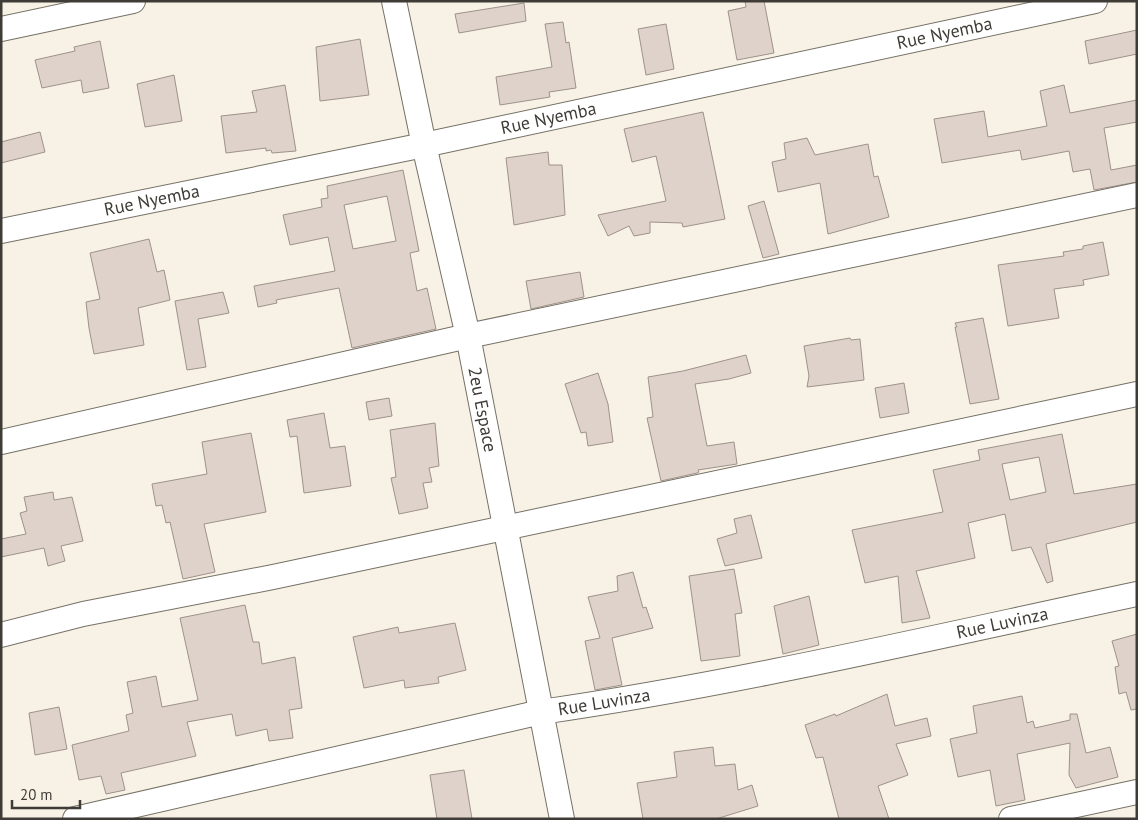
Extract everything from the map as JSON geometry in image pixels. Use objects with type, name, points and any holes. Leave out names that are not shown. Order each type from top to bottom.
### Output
[{"type":"street","points":[[1,29],[133,1]]},
{"type":"street","name":"2eu Espace","points":[[394,1],[424,145],[468,336],[562,819]]},
{"type":"street","name":"Rue Nyemba","points":[[1,231],[424,145],[1095,1]]},
{"type":"street","points":[[1,442],[468,336],[1137,194]]},
{"type":"street","points":[[1,635],[83,614],[273,577],[1137,394]]},
{"type":"street","name":"Rue Luvinza","points":[[76,819],[541,712],[761,674],[1137,594]]},
{"type":"street","points":[[1011,819],[1137,792]]},
{"type":"building","points":[[745,1],[764,1],[774,53],[737,60],[728,11],[746,7]]},
{"type":"building","points":[[524,3],[526,21],[459,33],[455,14]]},
{"type":"building","points":[[563,22],[566,43],[569,42],[576,88],[549,92],[550,97],[500,105],[496,77],[552,67],[545,24]]},
{"type":"building","points":[[666,24],[674,69],[646,75],[638,29]]},
{"type":"building","points":[[1137,30],[1137,54],[1089,64],[1085,41]]},
{"type":"building","points":[[360,39],[369,95],[320,101],[316,47]]},
{"type":"building","points":[[100,41],[109,88],[83,93],[81,80],[42,88],[35,60],[75,51],[74,47]]},
{"type":"building","points":[[174,75],[182,121],[145,127],[137,84]]},
{"type":"building","points":[[285,85],[296,151],[272,153],[271,150],[266,151],[266,148],[226,153],[221,116],[257,112],[252,91]]},
{"type":"building","points":[[1064,85],[1070,113],[1137,100],[1137,122],[1104,128],[1111,170],[1137,165],[1137,182],[1094,190],[1090,169],[1073,172],[1069,151],[1022,160],[1020,150],[942,163],[934,119],[984,111],[988,137],[1047,126],[1040,91]]},
{"type":"building","points":[[703,112],[725,219],[683,227],[682,223],[650,222],[650,233],[634,236],[629,226],[608,236],[598,215],[666,201],[656,156],[632,162],[624,129]]},
{"type":"building","points":[[40,132],[45,152],[1,163],[1,142]]},
{"type":"building","points":[[807,138],[815,155],[868,144],[874,177],[878,176],[889,217],[828,234],[820,183],[778,192],[772,162],[786,159],[784,143]]},
{"type":"building","points":[[548,152],[549,165],[562,165],[565,215],[514,225],[506,158]]},
{"type":"building","points":[[403,170],[419,251],[410,253],[417,291],[427,288],[436,329],[352,348],[339,288],[276,300],[277,303],[258,307],[254,286],[335,271],[328,237],[290,245],[283,215],[322,207],[321,199],[328,198],[327,186]],"holes":[[[387,196],[396,241],[353,249],[344,205]]]},
{"type":"building","points":[[764,201],[779,254],[763,258],[748,206]]},
{"type":"building","points":[[149,239],[157,272],[164,270],[170,300],[138,308],[144,345],[94,354],[86,302],[100,299],[90,253]]},
{"type":"building","points":[[1103,242],[1109,275],[1083,280],[1084,285],[1054,289],[1059,318],[1008,326],[998,265],[1064,256],[1063,252],[1083,249],[1083,246]]},
{"type":"building","points":[[580,272],[584,297],[531,309],[526,281]]},
{"type":"building","points":[[223,292],[229,313],[198,319],[206,367],[187,370],[175,301]]},
{"type":"building","points":[[983,318],[999,399],[970,404],[955,323]]},
{"type":"building","points":[[850,338],[851,340],[860,339],[864,380],[807,387],[809,376],[804,346]]},
{"type":"building","points":[[746,355],[751,373],[729,379],[695,384],[707,446],[734,442],[737,464],[698,470],[699,472],[697,473],[661,481],[647,418],[653,417],[648,377],[683,371]]},
{"type":"building","points":[[598,373],[608,404],[613,442],[588,446],[586,432],[581,433],[565,384]]},
{"type":"building","points":[[904,383],[909,413],[880,418],[875,388]]},
{"type":"building","points":[[389,398],[392,416],[369,420],[366,402]]},
{"type":"building","points":[[324,413],[330,448],[345,446],[351,486],[304,493],[297,436],[290,437],[287,420]]},
{"type":"building","points":[[435,423],[439,466],[429,468],[432,482],[423,483],[428,508],[399,514],[391,478],[396,477],[390,430]]},
{"type":"building","points":[[251,433],[266,512],[204,524],[215,572],[183,579],[170,522],[166,523],[162,505],[156,506],[152,484],[207,474],[202,442]]},
{"type":"building","points":[[1062,434],[1074,494],[1137,484],[1137,522],[1046,544],[1053,581],[1047,583],[1031,547],[1012,551],[1005,514],[968,523],[975,558],[916,571],[930,618],[902,623],[898,576],[865,583],[852,530],[943,512],[933,470],[980,460],[978,450]],"holes":[[[1039,457],[1046,492],[1010,500],[1002,464]]]},
{"type":"building","points":[[53,492],[54,500],[72,497],[83,541],[61,546],[65,561],[48,566],[44,548],[1,557],[1,539],[26,534],[20,513],[27,511],[24,497]]},
{"type":"building","points":[[751,515],[762,558],[725,566],[717,539],[737,533],[734,519]]},
{"type":"building","points":[[734,569],[742,613],[735,614],[740,656],[701,661],[689,576]]},
{"type":"building","points":[[633,572],[643,608],[646,607],[653,628],[612,638],[622,685],[595,690],[585,641],[600,638],[588,597],[618,591],[617,576]]},
{"type":"building","points":[[809,596],[819,645],[783,654],[774,606]]},
{"type":"building","points":[[245,605],[253,642],[259,642],[262,664],[295,657],[302,708],[289,710],[293,738],[269,741],[267,729],[236,736],[232,714],[187,722],[196,756],[121,773],[125,790],[106,794],[101,776],[79,780],[72,745],[129,731],[126,715],[133,713],[127,682],[156,676],[162,707],[198,700],[180,618]]},
{"type":"building","points":[[455,623],[466,670],[438,677],[439,683],[405,688],[404,680],[364,688],[353,637],[398,627],[399,633]]},
{"type":"building","points":[[1137,634],[1137,709],[1131,710],[1126,692],[1119,694],[1115,667],[1119,666],[1112,641]]},
{"type":"building","points":[[887,694],[895,726],[927,718],[931,736],[896,744],[908,775],[878,786],[889,819],[839,819],[823,757],[816,758],[805,725],[835,714],[836,716]]},
{"type":"building","points":[[1022,696],[1027,723],[1033,721],[1035,728],[1070,720],[1070,714],[1077,714],[1086,753],[1110,747],[1118,777],[1076,788],[1069,775],[1070,743],[1017,754],[1025,800],[996,806],[990,770],[958,777],[950,739],[977,733],[973,706]]},
{"type":"building","points":[[59,707],[67,749],[35,755],[29,713]]},
{"type":"building","points":[[713,747],[715,766],[735,764],[738,790],[752,785],[758,806],[716,819],[643,819],[637,783],[677,777],[674,752]]},
{"type":"building","points":[[464,770],[472,819],[437,819],[430,775]]}]
